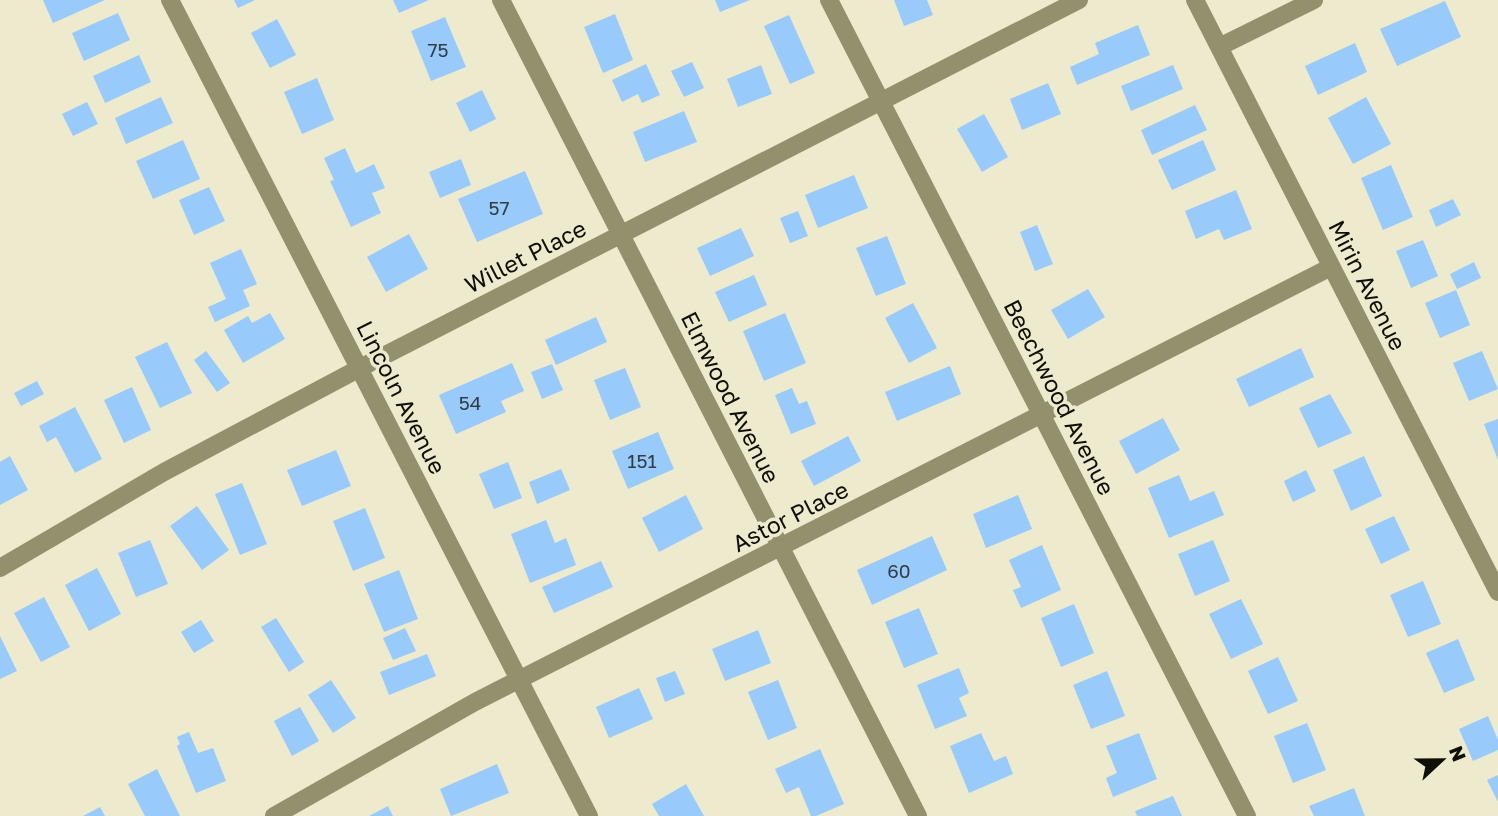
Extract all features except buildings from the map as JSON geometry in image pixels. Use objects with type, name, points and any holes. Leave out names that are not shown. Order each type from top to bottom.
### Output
[{"type":"street","name":"Lincoln Avenue","points":[[170,0],[589,816]]},
{"type":"street","name":"Elmwood Avenue","points":[[501,0],[918,816]]},
{"type":"street","name":"Beechwood Avenue","points":[[829,0],[1247,816]]},
{"type":"street","name":"Willet Place","points":[[0,568],[164,472],[360,368],[1079,0]]},
{"type":"street","name":"Mirin Avenue","points":[[1195,0],[1498,592]]},
{"type":"street","points":[[1219,47],[1314,0]]},
{"type":"street","name":"Astor Place","points":[[274,816],[475,702],[1331,267]]}]
